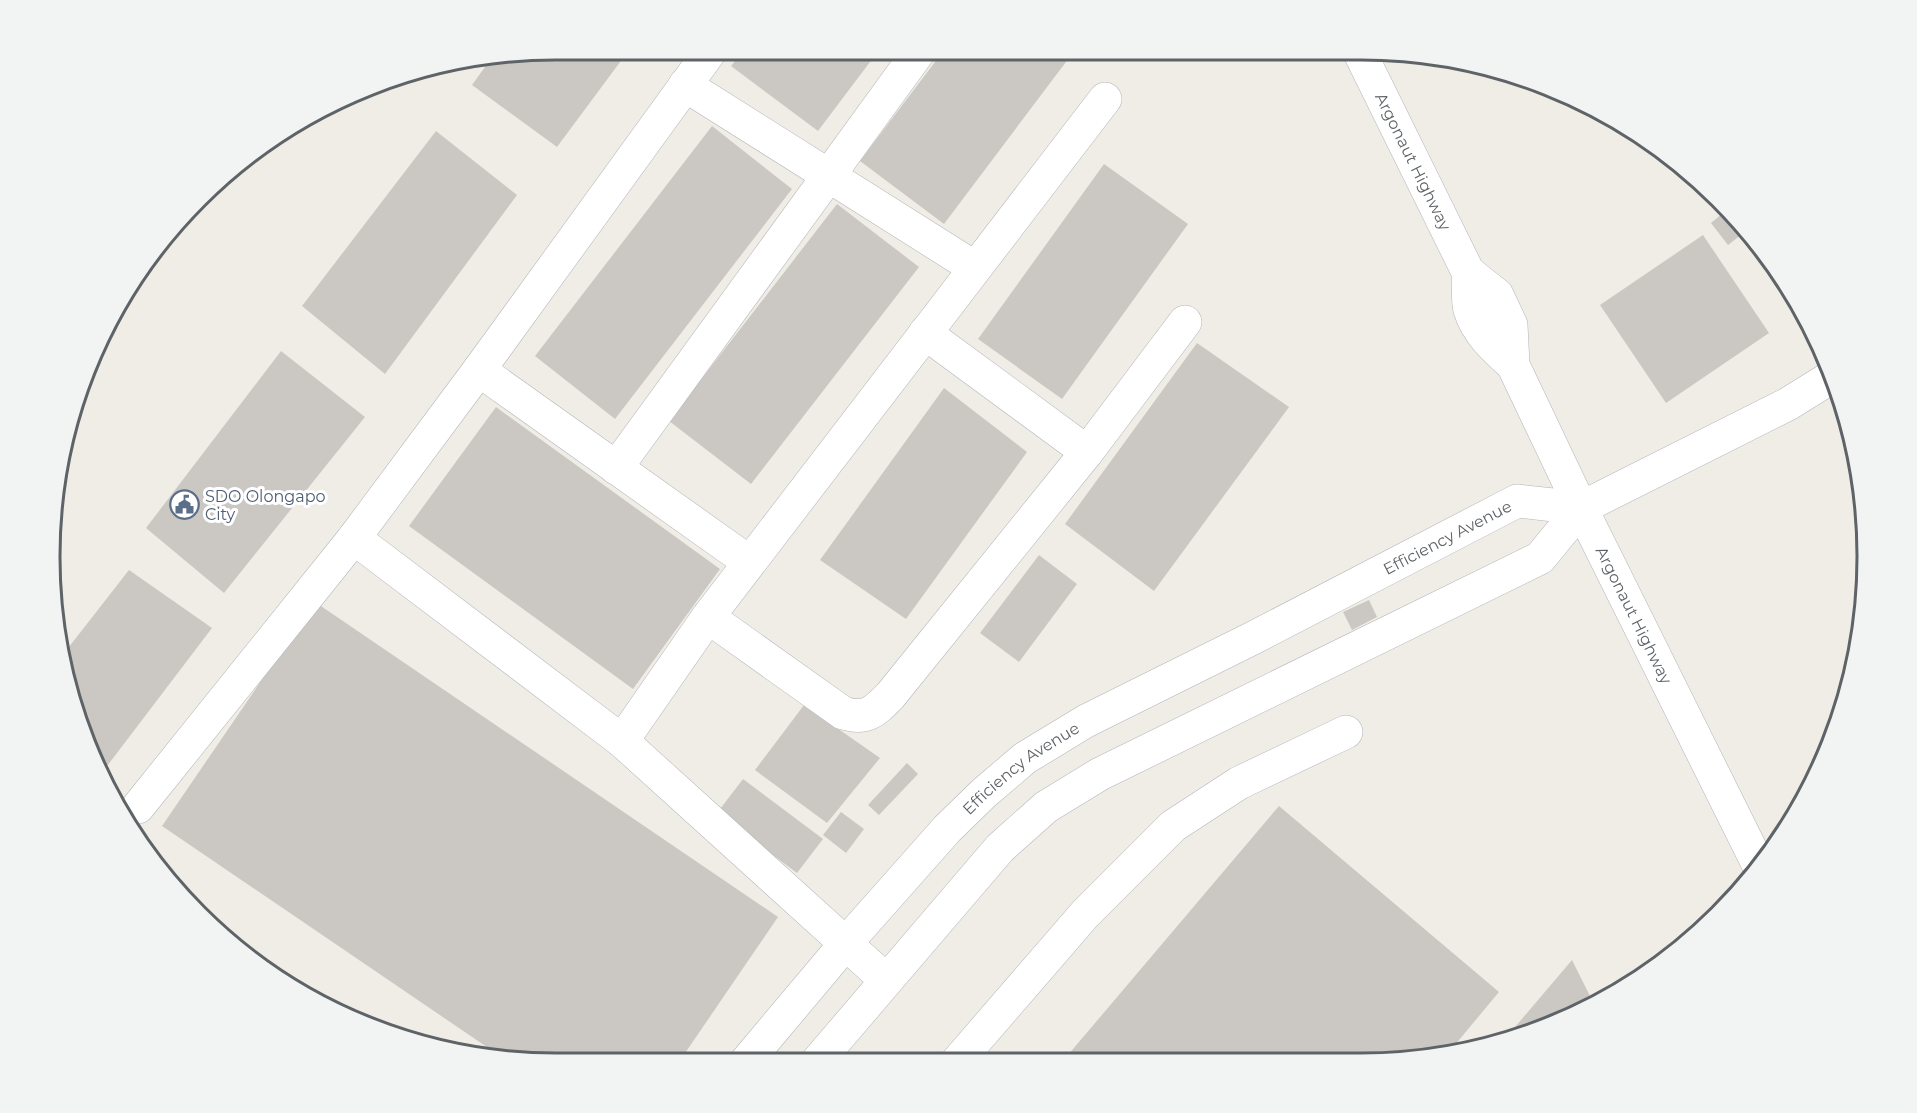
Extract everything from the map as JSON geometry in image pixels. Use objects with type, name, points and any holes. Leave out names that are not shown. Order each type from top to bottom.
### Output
[{"type":"street","points":[[138,807],[354,538],[704,60]]},
{"type":"street","points":[[616,468],[913,60]]},
{"type":"street","name":"Argonaut Highway","points":[[1363,60],[1468,272],[1469,309],[1476,324],[1484,338],[1513,365],[1581,508],[1755,857]]},
{"type":"street","points":[[685,85],[975,268]]},
{"type":"street","points":[[622,741],[749,562],[1105,99]]},
{"type":"street","points":[[708,617],[843,713],[856,717],[867,715],[890,696],[1087,452],[1185,322]]},
{"type":"street","points":[[925,333],[1087,452]]},
{"type":"street","points":[[479,370],[749,562]]},
{"type":"street","points":[[825,1053],[1000,848],[1046,807],[1100,774],[1540,558],[1581,508],[1788,404],[1825,381]]},
{"type":"street","name":"Efficiency Avenue","points":[[754,1053],[846,943],[947,829],[1025,758],[1086,721],[1255,637],[1517,501],[1581,508]]},
{"type":"street","points":[[354,538],[622,741],[886,980]]},
{"type":"street","points":[[965,1053],[1085,914],[1173,826],[1239,783],[1346,732]]},
{"type":"building","points":[[556,60],[622,60],[557,147],[472,85],[486,65],[492,64]]},
{"type":"building","points":[[736,60],[871,60],[818,131],[731,66]]},
{"type":"building","points":[[936,60],[1067,60],[944,224],[860,161]]},
{"type":"building","points":[[712,126],[792,189],[615,419],[535,356]]},
{"type":"building","points":[[436,131],[517,195],[385,374],[302,306]]},
{"type":"building","points":[[1104,164],[1188,224],[1062,399],[978,339]]},
{"type":"building","points":[[837,204],[919,267],[751,484],[669,421]]},
{"type":"building","points":[[1721,215],[1740,236],[1728,245],[1711,223]]},
{"type":"building","points":[[1703,235],[1769,333],[1666,403],[1600,305]]},
{"type":"building","points":[[1197,343],[1289,407],[1154,591],[1065,524]]},
{"type":"building","points":[[281,351],[365,417],[224,593],[146,528]]},
{"type":"building","points":[[944,388],[1027,452],[906,619],[820,560]]},
{"type":"building","points":[[496,407],[720,569],[633,689],[409,526]]},
{"type":"building","points":[[1039,555],[1077,584],[1019,662],[980,633]]},
{"type":"building","points":[[129,570],[212,628],[107,766],[86,716],[69,647]]},
{"type":"building","points":[[1369,600],[1377,617],[1352,630],[1343,612]]},
{"type":"building","points":[[315,602],[778,917],[685,1053],[556,1053],[492,1049],[162,826]]},
{"type":"building","points":[[804,705],[880,758],[827,823],[755,770]]},
{"type":"building","points":[[907,763],[918,774],[879,815],[868,805]]},
{"type":"building","points":[[743,779],[823,839],[797,873],[717,813]]},
{"type":"building","points":[[1279,806],[1499,992],[1456,1043],[1425,1049],[1360,1053],[1070,1053]]},
{"type":"building","points":[[841,812],[864,829],[846,853],[823,835]]},
{"type":"building","points":[[1572,960],[1590,996],[1551,1015],[1513,1029]]},
{"type":"place","name":"SDO Olongapo City","points":[[184,505]]}]
